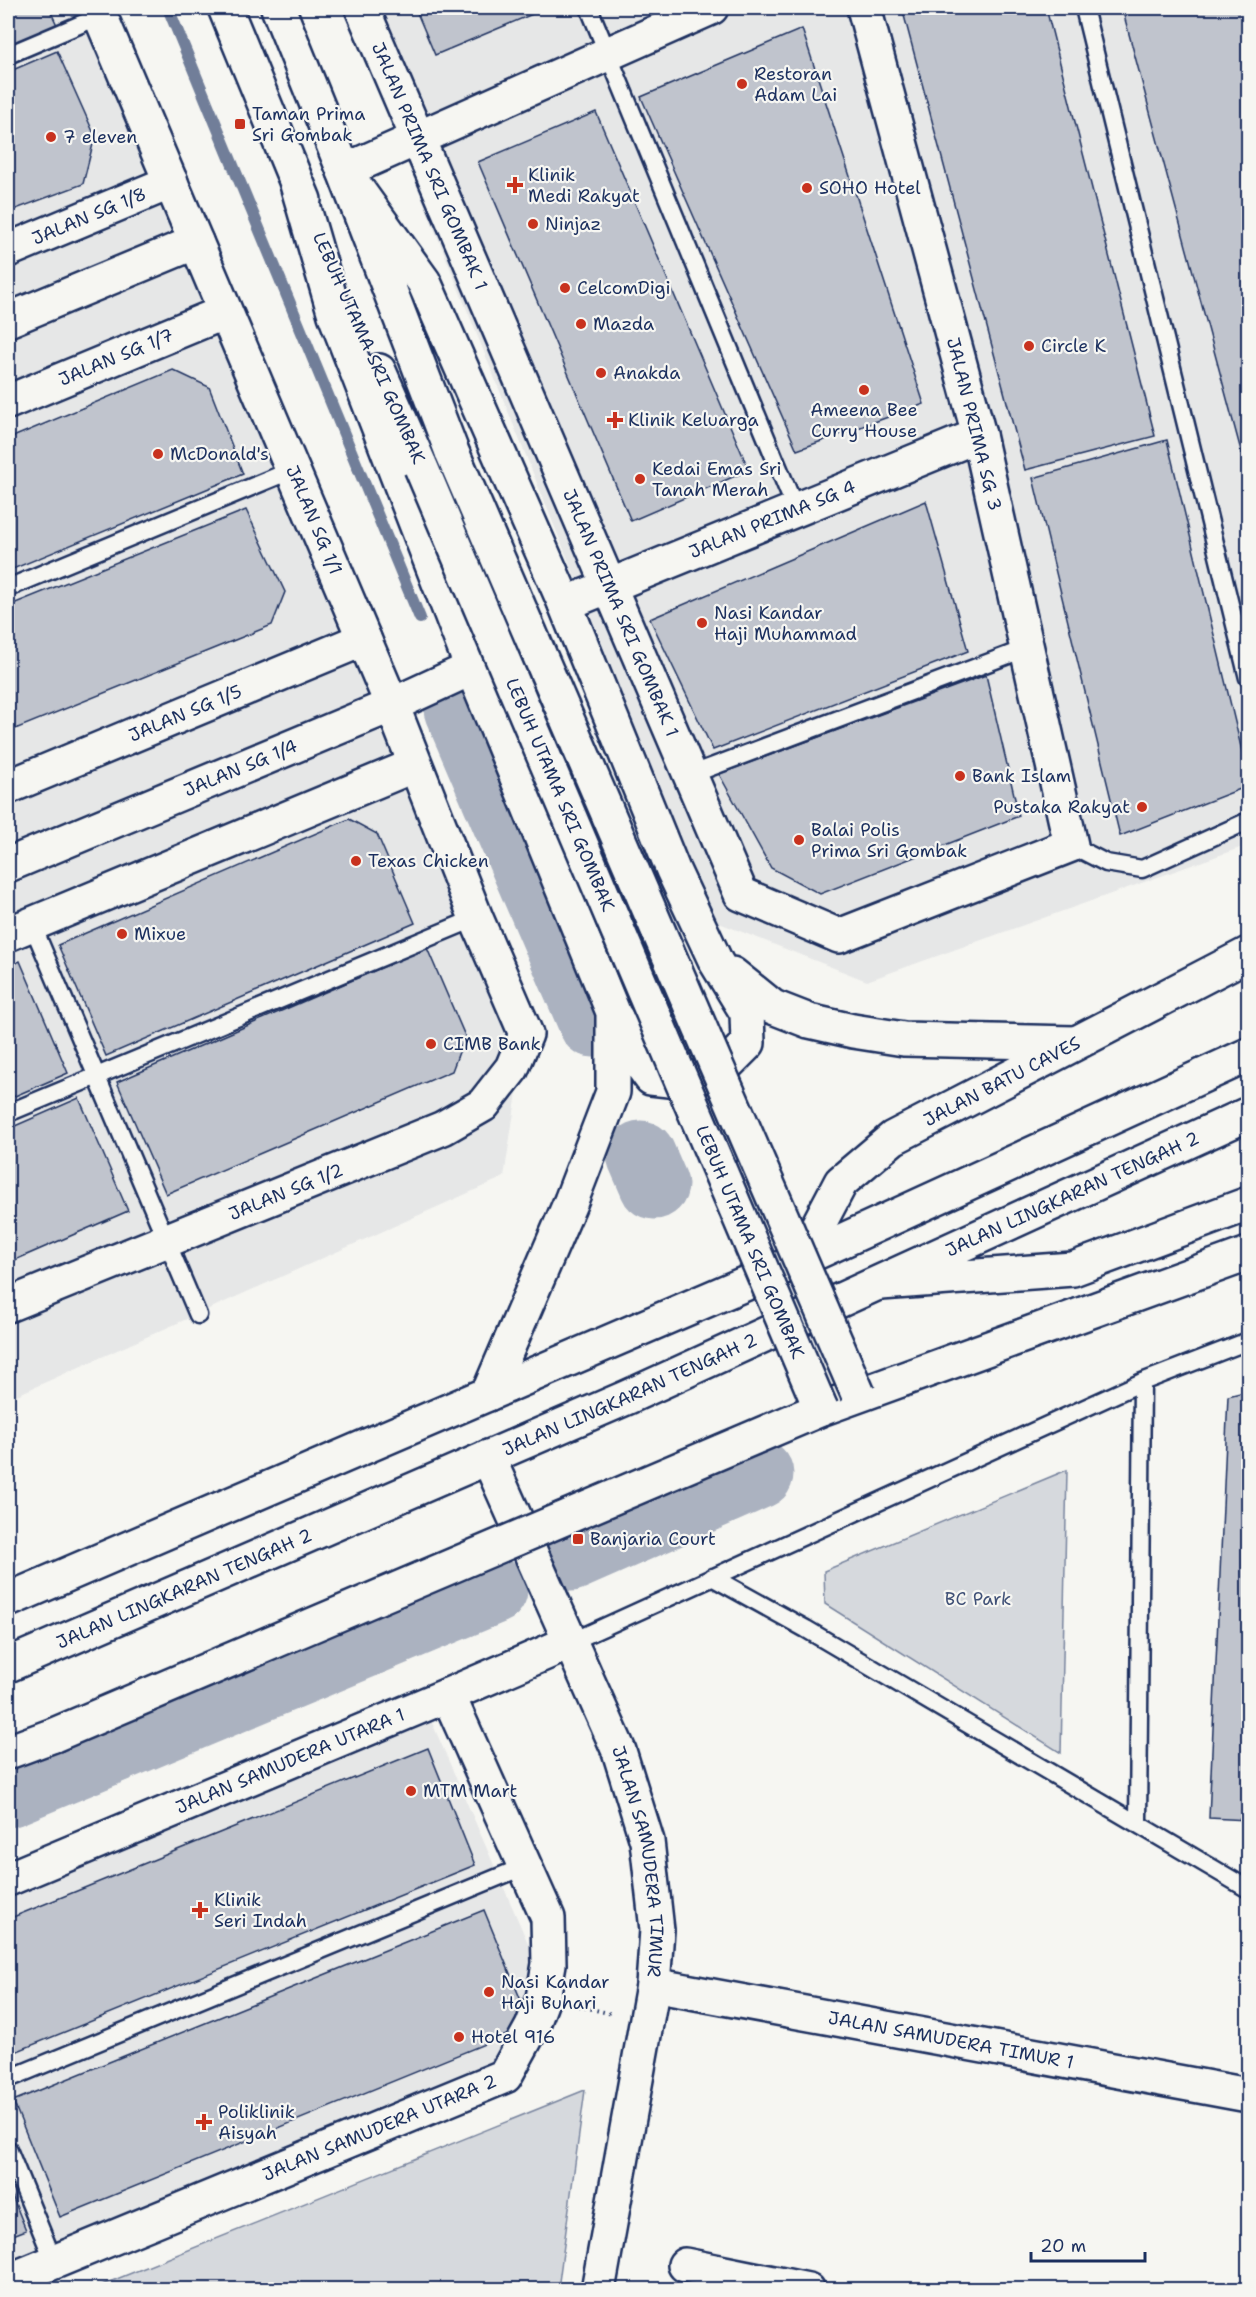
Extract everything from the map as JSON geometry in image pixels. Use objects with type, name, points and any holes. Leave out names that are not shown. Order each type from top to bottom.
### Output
[{"type":"main road","name":"LEBUH UTAMA SRI GOMBAK","points":[[225,8],[296,181],[421,466],[821,1409]]},
{"type":"main road","name":"LEBUH UTAMA SRI GOMBAK","points":[[278,8],[344,171],[452,452],[858,1394]]},
{"type":"main road","name":"JALAN PRIMA SRI GOMBAK 1","points":[[362,8],[741,894],[839,936],[1071,845]]},
{"type":"main road","points":[[344,171],[711,8]]},
{"type":"main road","name":"JALAN PRIMA SG 3","points":[[864,8],[979,435],[1071,845]]},
{"type":"main road","name":"JALAN SG 1/1","points":[[99,12],[392,705],[476,918],[526,1034]]},
{"type":"main road","name":"LEBUH UTAMA SRI GOMBAK","points":[[344,171],[424,282],[565,604],[670,864],[716,962],[773,1007],[809,1022],[904,1039],[1075,1043]]},
{"type":"main road","name":"LEBUH UTAMA SRI GOMBAK","points":[[296,181],[335,315],[472,668],[613,1012],[613,1092],[572,1200],[488,1394]]},
{"type":"main road","name":"JALAN SG 1/8","points":[[8,250],[171,182]]},
{"type":"main road","points":[[8,320],[196,242]]},
{"type":"main road","name":"JALAN SG 1/7","points":[[8,402],[225,312]]},
{"type":"main road","name":"JALAN PRIMA SG 4","points":[[565,604],[979,435]]},
{"type":"main road","name":"JALAN SG 1/5","points":[[8,787],[364,639]]},
{"type":"main road","name":"JALAN SG 1/4","points":[[8,865],[392,705],[472,668]]},
{"type":"main road","points":[[20,929],[415,765]]},
{"type":"main road","name":"JALAN BATU CAVES","points":[[801,1260],[841,1182],[893,1138],[1248,954]]},
{"type":"main road","points":[[613,1012],[635,1056],[651,1078],[687,1083],[723,1068],[748,1043],[747,1013],[716,962]]},
{"type":"main road","name":"JALAN SG 1/2","points":[[8,1305],[443,1128],[483,1105],[512,1068],[526,1034]]},
{"type":"main road","points":[[8,1600],[801,1260],[1248,1055]]},
{"type":"main road","name":"JALAN LINGKARAN TENGAH 2","points":[[8,1665],[628,1397],[1248,1114]]},
{"type":"main road","points":[[876,1283],[1072,1269],[1248,1204]]},
{"type":"main road","points":[[8,1752],[54,1735],[858,1394],[1248,1254]]},
{"type":"main road","name":"JALAN SAMUDERA TIMUR","points":[[488,1457],[619,1751],[646,1841],[657,1930],[653,1985],[598,2289]]},
{"type":"main road","name":"JALAN SAMUDERA UTARA 1","points":[[8,1879],[571,1642]]},
{"type":"main road","name":"JALAN SAMUDERA UTARA 2","points":[[8,2281],[505,2076],[532,2026],[543,1998],[549,1964],[549,1918],[448,1695]]},
{"type":"main road","name":"JALAN SAMUDERA TIMUR 1","points":[[653,1985],[1248,2095]]},
{"type":"main road","points":[[685,2265],[808,2289]]},
{"type":"lane","points":[[589,8],[796,510]]},
{"type":"lane","points":[[1084,8],[1248,678]]},
{"type":"lane","points":[[8,55],[99,12]]},
{"type":"lane","points":[[8,588],[292,470]]},
{"type":"lane","points":[[690,775],[1027,648]]},
{"type":"lane","points":[[1071,845],[1106,863],[1142,868],[1248,821]]},
{"type":"lane","points":[[8,1113],[476,918]]},
{"type":"lane","points":[[20,929],[97,1076],[198,1315]]},
{"type":"lane","points":[[571,1642],[1142,1382],[1248,1341]]},
{"type":"lane","points":[[1138,1823],[1142,1382]]},
{"type":"lane","points":[[712,1577],[806,1629],[1248,1888]]},
{"type":"lane","points":[[8,2079],[525,1866]]},
{"type":"lane","points":[[8,2149],[54,2262]]},
{"type":"path","points":[[543,1998],[646,2022]]},
{"type":"shaded area","points":[[8,8],[89,8],[524,1047],[504,1177],[8,1399]]},
{"type":"shaded area","points":[[345,8],[1248,8],[1248,845],[867,981],[714,921]]},
{"type":"shaded area","points":[[430,1718],[534,1957],[530,1995],[496,2066],[8,2266],[8,1890]]},
{"type":"green space","name":"BC Park","points":[[1067,1470],[1061,1753],[825,1604],[824,1571]]},
{"type":"green space","points":[[585,2090],[558,2289],[92,2289]]},
{"type":"building","points":[[8,8],[49,8],[57,25],[8,45]]},
{"type":"building","points":[[415,8],[547,8],[435,55]]},
{"type":"building","points":[[902,8],[1046,8],[1155,436],[1025,470]]},
{"type":"building","points":[[1122,8],[1248,8],[1248,477]]},
{"type":"building","points":[[802,29],[924,404],[797,450],[641,97]]},
{"type":"building","points":[[57,51],[95,136],[83,184],[8,212],[8,72]]},
{"type":"building","points":[[596,112],[749,470],[631,521],[478,162]]},
{"type":"building","points":[[173,370],[209,387],[243,474],[8,571],[8,439]]},
{"type":"building","points":[[1167,440],[1248,776],[1248,786],[1120,836],[1033,478]]},
{"type":"building","points":[[926,501],[968,651],[713,750],[650,619]]},
{"type":"building","points":[[246,510],[285,592],[272,625],[8,732],[8,606]]},
{"type":"building","points":[[986,675],[1019,816],[820,894],[771,868],[719,774]]},
{"type":"building","points":[[349,819],[377,834],[415,923],[106,1056],[58,945]]},
{"type":"building","points":[[427,948],[465,1036],[452,1071],[166,1194],[117,1082]]},
{"type":"building","points":[[20,961],[68,1073],[8,1099],[8,967]]},
{"type":"building","points":[[79,1098],[128,1211],[8,1263],[8,1129]]},
{"type":"building","points":[[1248,1391],[1248,1820],[1209,1818],[1228,1396]]},
{"type":"building","points":[[428,1748],[475,1865],[8,2055],[8,1919]]},
{"type":"building","points":[[484,1910],[531,2025],[60,2217],[13,2101]]},
{"type":"building","points":[[8,2186],[26,2230],[8,2237]]},
{"type":"waterway","points":[[168,8],[420,618]]},
{"type":"waterway","points":[[458,709],[593,1023]]},
{"type":"waterway","points":[[641,1155],[654,1185]]},
{"type":"waterway","points":[[571,1557],[759,1474]]},
{"type":"waterway","points":[[8,1793],[493,1590]]},
{"type":"place","name":"Restoran Adam Lai","points":[[742,84]]},
{"type":"place","name":"Taman Prima Sri Gombak","points":[[240,124]]},
{"type":"place","name":"7 eleven","points":[[51,137]]},
{"type":"place","name":"Klinik Medi Rakyat","points":[[515,185]]},
{"type":"place","name":"SOHO Hotel","points":[[807,188]]},
{"type":"place","name":"Ninjaz","points":[[533,224]]},
{"type":"place","name":"CelcomDigi","points":[[565,288]]},
{"type":"place","name":"Mazda","points":[[581,324]]},
{"type":"place","name":"Circle K","points":[[1029,346]]},
{"type":"place","name":"Anakda","points":[[601,373]]},
{"type":"place","name":"Ameena Bee Curry House","points":[[864,390]]},
{"type":"place","name":"Klinik Keluarga","points":[[615,420]]},
{"type":"place","name":"McDonald's","points":[[158,454]]},
{"type":"place","name":"Kedai Emas Sri Tanah Merah","points":[[640,479]]},
{"type":"place","name":"Nasi Kandar Haji Muhammad","points":[[702,623]]},
{"type":"place","name":"Bank Islam","points":[[960,776]]},
{"type":"place","name":"Pustaka Rakyat","points":[[1142,807]]},
{"type":"place","name":"Balai Polis Prima Sri Gombak","points":[[799,840]]},
{"type":"place","name":"Texas Chicken","points":[[356,861]]},
{"type":"place","name":"Mixue","points":[[122,934]]},
{"type":"place","name":"CIMB Bank","points":[[431,1044]]},
{"type":"place","name":"Banjaria Court","points":[[578,1539]]},
{"type":"place","name":"MTM Mart","points":[[411,1791]]},
{"type":"place","name":"Klinik Seri Indah","points":[[200,1910]]},
{"type":"place","name":"Nasi Kandar Haji Buhari","points":[[489,1992]]},
{"type":"place","name":"Hotel 916","points":[[459,2037]]},
{"type":"place","name":"Poliklinik Aisyah","points":[[204,2122]]}]
